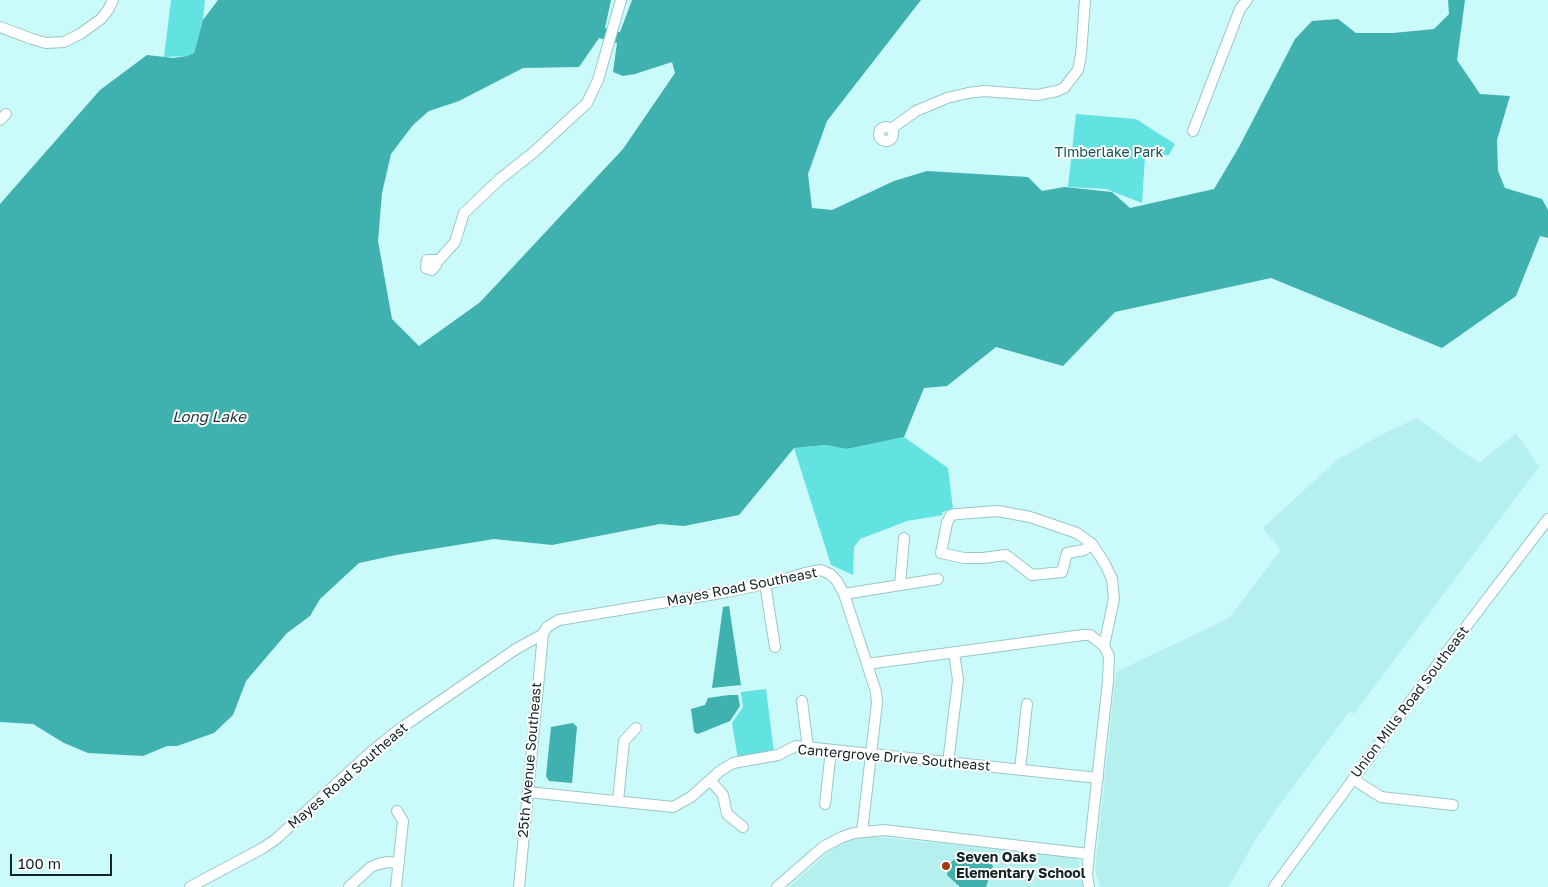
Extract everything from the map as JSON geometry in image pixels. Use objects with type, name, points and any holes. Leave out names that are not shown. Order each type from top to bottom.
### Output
[{"type":"street","points":[[0,27],[32,39],[46,42],[64,42],[80,34],[101,19],[113,0]]},
{"type":"street","points":[[437,261],[449,251],[455,242],[464,213],[587,103],[598,80],[621,0]]},
{"type":"street","points":[[891,129],[916,111],[962,94],[984,91],[1037,95],[1064,88],[1078,70],[1085,0]]},
{"type":"street","points":[[1193,132],[1240,9],[1247,0]]},
{"type":"street","points":[[1092,544],[1084,550],[1068,553],[1062,572],[1032,575],[1006,555],[964,558],[942,553],[944,533],[951,515],[998,511],[1030,517],[1077,534],[1092,544],[1112,579],[1114,599],[1104,646]]},
{"type":"street","name":"Union Mills Road Southeast","points":[[1274,887],[1446,653],[1548,519]]},
{"type":"street","points":[[900,585],[904,538]]},
{"type":"street","name":"Mayes Road Southeast","points":[[190,887],[270,844],[371,752],[401,728],[510,653],[543,634],[547,627],[559,620],[765,584],[805,572],[821,570],[830,574],[837,581],[844,594],[876,692],[877,703],[862,832]]},
{"type":"street","points":[[844,594],[938,579]]},
{"type":"street","points":[[765,584],[775,647]]},
{"type":"street","name":"25th Avenue Southeast","points":[[518,887],[543,634]]},
{"type":"street","points":[[867,664],[1083,635],[1090,635],[1104,646],[1109,656],[1109,668],[1087,875],[1089,887]]},
{"type":"street","points":[[948,763],[958,680],[954,653]]},
{"type":"street","points":[[802,701],[808,748]]},
{"type":"street","points":[[1020,770],[1027,704]]},
{"type":"street","points":[[618,802],[624,741],[636,728]]},
{"type":"street","name":"Cantergrove Drive Southeast","points":[[528,792],[673,807],[691,797],[720,771],[733,763],[778,755],[796,746],[1098,778]]},
{"type":"street","points":[[825,804],[831,750]]},
{"type":"street","points":[[1353,779],[1381,797],[1453,805]]},
{"type":"street","points":[[710,780],[723,795],[727,814],[743,828]]},
{"type":"street","points":[[396,887],[403,822],[397,812]]},
{"type":"street","points":[[777,887],[823,847],[842,837],[862,832],[884,830],[1089,854]]},
{"type":"street","points":[[349,887],[378,864],[388,862],[399,863]]},
{"type":"shaded area","points":[[1417,418],[1479,463],[1516,433],[1539,467],[1354,714],[1350,711],[1286,796],[1254,842],[1229,887],[1100,887],[1095,870],[1116,672],[1229,618],[1281,550],[1263,528],[1337,460],[1381,435]]},
{"type":"shaded area","name":"Seven Oaks Elementary School","points":[[869,836],[1075,857],[1079,861],[1084,887],[789,887],[832,849],[848,840]]},
{"type":"green space","points":[[171,0],[205,0],[203,20],[194,53],[187,56],[164,57]]},
{"type":"green space","name":"Timberlake Park","points":[[1076,114],[1136,119],[1175,144],[1169,155],[1145,157],[1142,203],[1106,189],[1068,187]]},
{"type":"green space","points":[[904,437],[948,468],[953,509],[942,512],[943,515],[907,521],[860,539],[854,547],[853,575],[831,565],[794,448],[826,445],[847,449]]},
{"type":"green space","points":[[766,689],[774,753],[738,759],[732,723],[743,707],[741,692]]},
{"type":"water","name":"Long Lake","points":[[218,0],[611,0],[605,28],[620,32],[632,0],[921,0],[827,121],[808,174],[812,208],[832,210],[894,181],[927,171],[1028,177],[1042,191],[1064,187],[1112,192],[1130,208],[1214,189],[1239,147],[1295,39],[1312,21],[1338,19],[1356,33],[1393,33],[1434,29],[1449,14],[1448,0],[1465,0],[1457,60],[1480,94],[1510,96],[1497,140],[1498,171],[1505,188],[1542,199],[1548,210],[1548,238],[1540,236],[1516,296],[1442,348],[1271,278],[1115,312],[1063,366],[996,347],[947,386],[924,388],[904,437],[847,449],[826,445],[794,448],[739,515],[684,526],[660,524],[552,545],[494,539],[359,563],[320,599],[310,616],[287,633],[246,681],[233,715],[214,733],[177,746],[167,746],[143,756],[88,753],[64,743],[33,724],[0,722],[0,204],[100,90],[147,55],[173,58],[194,53],[203,20]],"holes":[[[599,38],[617,43],[613,72],[623,76],[635,74],[672,62],[675,73],[623,149],[484,298],[419,346],[392,319],[378,241],[382,193],[391,154],[413,125],[429,111],[459,101],[523,68],[579,67]]]},
{"type":"water","points":[[729,606],[741,685],[712,688],[723,607]]},
{"type":"water","points":[[738,695],[740,706],[730,721],[698,734],[694,732],[691,709],[705,705],[708,698]]},
{"type":"water","points":[[573,723],[577,727],[572,783],[549,781],[546,776],[551,727]]},
{"type":"water","points":[[957,857],[987,859],[993,866],[986,887],[960,887],[947,875],[949,864]]},
{"type":"place","name":"Seven Oaks Elementary School","points":[[946,866]]}]
